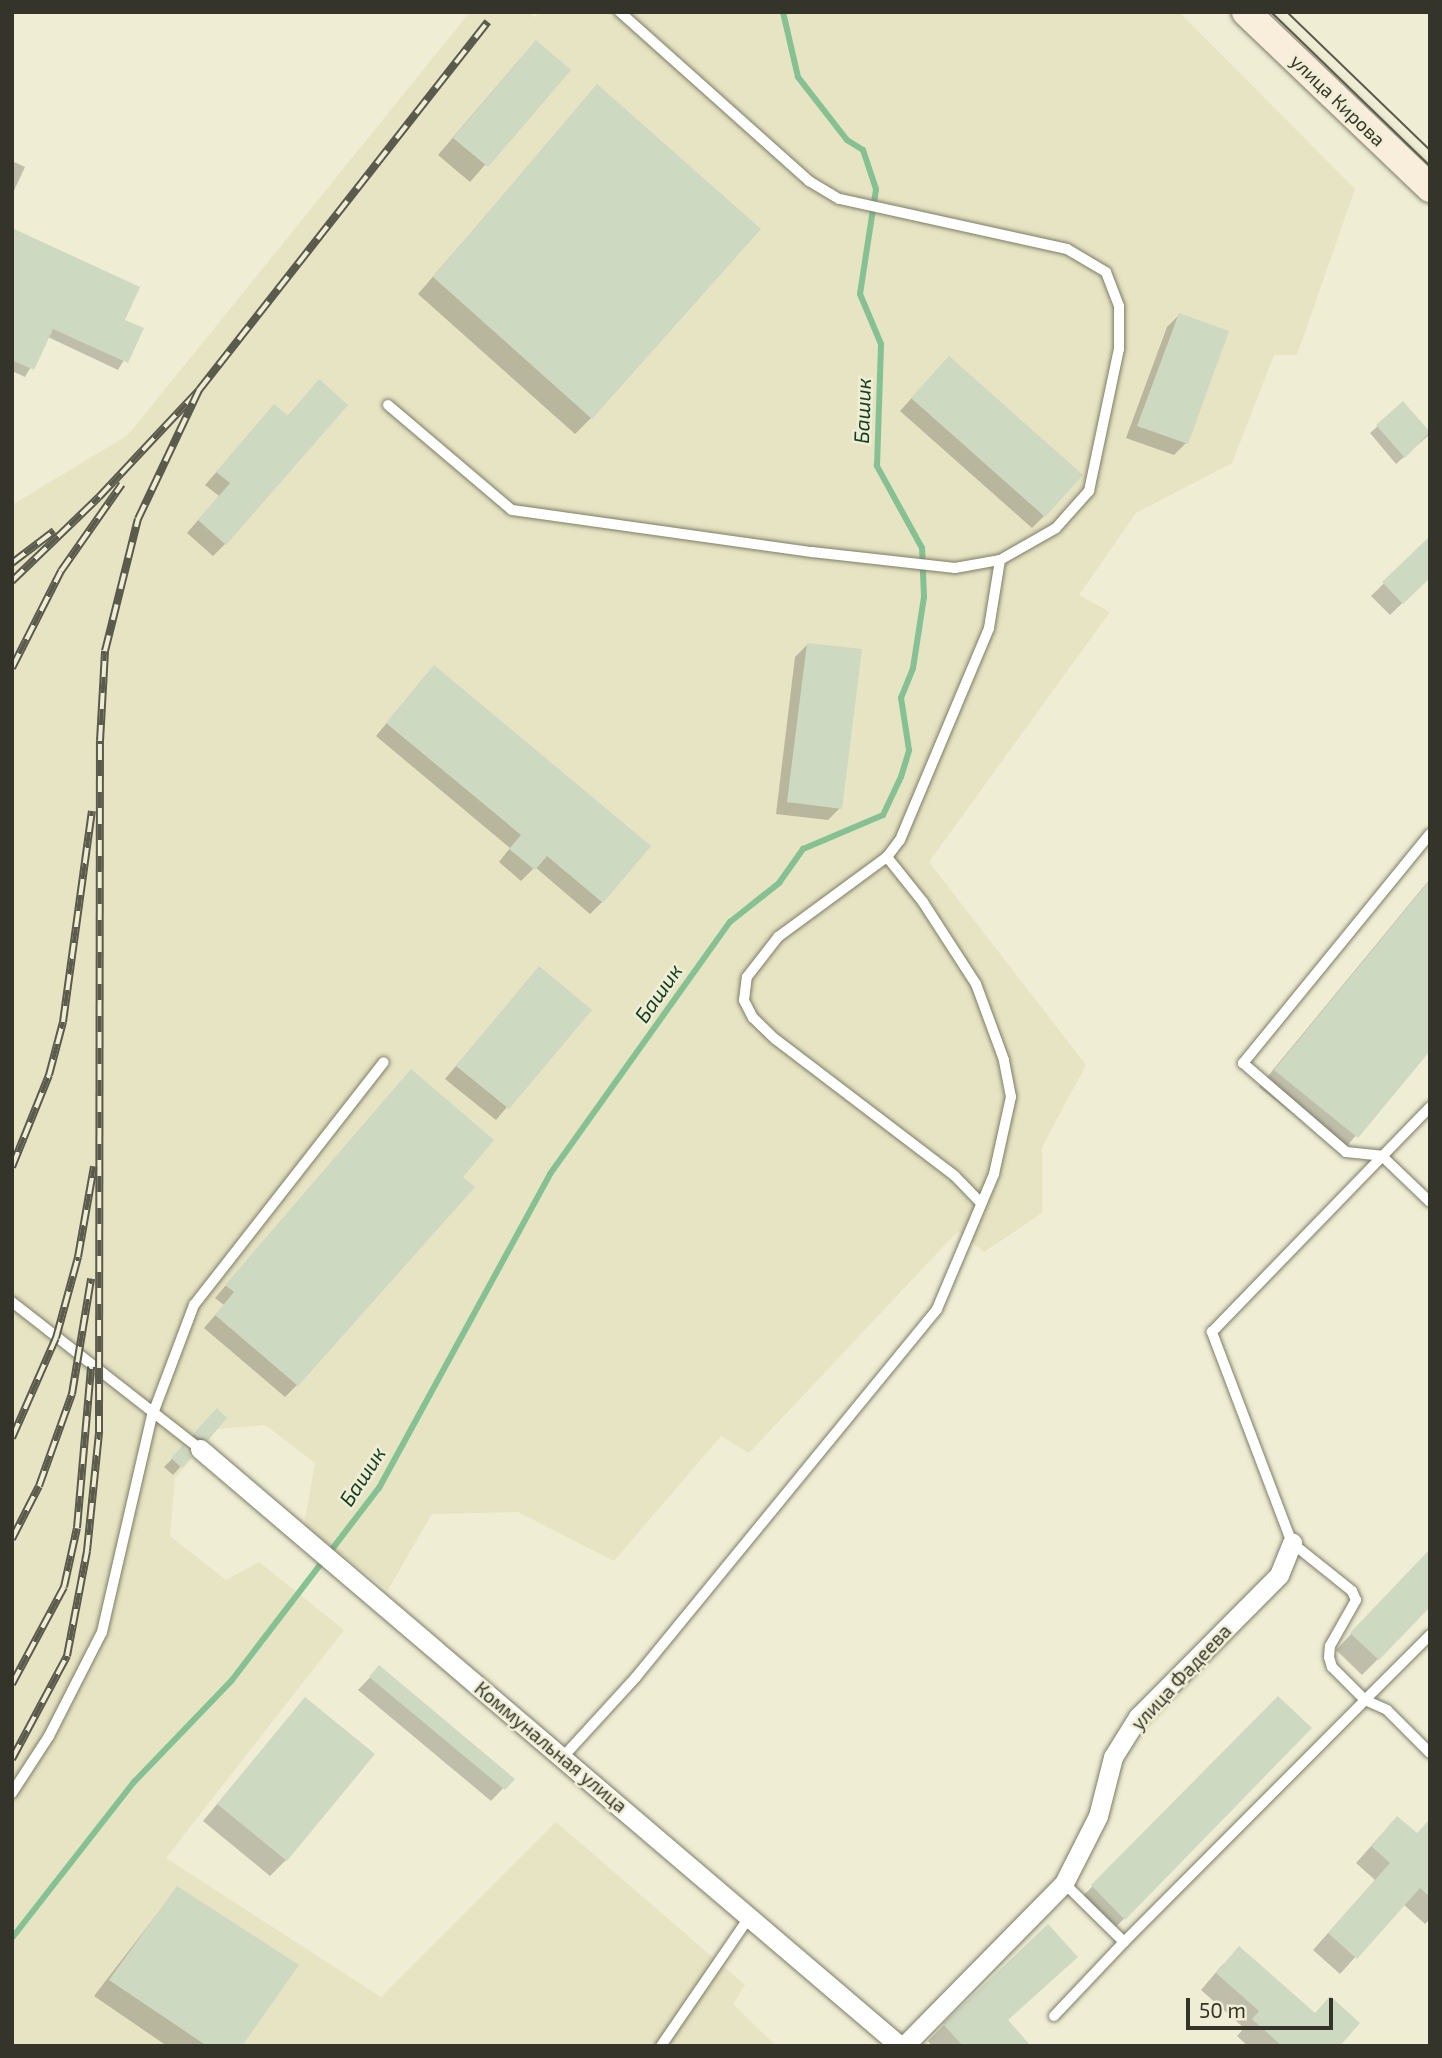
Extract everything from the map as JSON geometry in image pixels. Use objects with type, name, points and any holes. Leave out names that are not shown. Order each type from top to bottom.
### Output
[{"type":"main road","name":"улица Кирова","points":[[1246,12],[1430,188]]},
{"type":"street","name":"Коммунальная улица","points":[[200,1449],[902,2046]]},
{"type":"street","name":"улица Фадеева","points":[[902,2046],[1064,1882],[1098,1816],[1113,1757],[1139,1717],[1279,1575],[1292,1543]]},
{"type":"lane","points":[[388,405],[512,510],[907,563],[955,568],[1000,560],[1056,527],[1089,491],[1119,349],[1119,306],[1106,272],[1067,249],[855,205],[809,181],[620,12]]},
{"type":"lane","points":[[980,1202],[936,1161],[775,1039],[753,1018],[744,1000],[747,977],[778,937],[887,857],[900,840],[989,628],[1000,560]]},
{"type":"lane","points":[[1430,834],[1243,1063],[1346,1152],[1382,1156],[1430,1202]]},
{"type":"lane","points":[[563,1757],[645,1666],[937,1310],[980,1202],[1007,1126],[1012,1097],[1004,1060],[976,984],[923,902],[887,857]]},
{"type":"lane","points":[[12,1793],[49,1736],[102,1632],[152,1416],[194,1305],[384,1062]]},
{"type":"lane","points":[[1430,1107],[1212,1332],[1292,1543],[1352,1591],[1354,1609],[1330,1646],[1329,1657],[1338,1674],[1365,1700],[1387,1710],[1430,1753]]},
{"type":"lane","points":[[12,1302],[152,1416],[200,1449]]},
{"type":"lane","points":[[1054,2016],[1124,1942],[1430,1635]]},
{"type":"lane","points":[[1064,1882],[1124,1942]]},
{"type":"lane","points":[[661,2046],[750,1916]]},
{"type":"shaded area","points":[[470,12],[526,12],[535,17],[539,12],[1179,12],[1355,189],[1297,355],[1274,355],[1232,463],[1136,513],[1079,595],[1110,612],[929,862],[1086,1065],[1042,1147],[1042,1213],[984,1252],[958,1231],[749,1453],[721,1436],[614,1561],[518,1512],[432,1514],[388,1590],[304,1526],[315,1463],[265,1425],[218,1429],[175,1478],[170,1536],[226,1580],[259,1562],[344,1630],[166,1858],[381,1997],[556,1822],[745,1985],[733,2004],[776,2046],[12,2046],[12,505],[128,435]]},
{"type":"building","points":[[536,40],[571,70],[488,167],[453,138]]},
{"type":"building","points":[[597,84],[761,229],[592,419],[433,277]]},
{"type":"building","points":[[12,228],[140,287],[125,320],[144,328],[128,363],[53,329],[34,370],[12,360]]},
{"type":"building","points":[[1179,313],[1229,331],[1188,444],[1137,426]]},
{"type":"building","points":[[949,356],[1083,475],[1045,517],[911,398]]},
{"type":"building","points":[[319,379],[348,405],[226,545],[198,520],[230,483],[216,472],[274,404],[288,416]]},
{"type":"building","points":[[1403,401],[1430,432],[1405,458],[1376,425]]},
{"type":"building","points":[[1430,536],[1430,578],[1403,604],[1382,582]]},
{"type":"building","points":[[807,643],[862,649],[842,809],[787,802]]},
{"type":"building","points":[[434,665],[651,846],[603,903],[547,856],[535,870],[509,849],[521,835],[386,723]]},
{"type":"building","points":[[1430,880],[1430,1051],[1358,1138],[1274,1070]]},
{"type":"building","points":[[539,966],[592,1010],[509,1109],[456,1066]]},
{"type":"building","points":[[411,1069],[494,1140],[463,1177],[475,1187],[298,1386],[215,1315],[234,1292],[225,1285]]},
{"type":"building","points":[[217,1408],[227,1418],[208,1440],[193,1434]]},
{"type":"building","points":[[183,1445],[191,1458],[182,1468],[171,1458]]},
{"type":"building","points":[[1430,1549],[1430,1607],[1379,1660],[1350,1633]]},
{"type":"building","points":[[379,1665],[515,1779],[505,1790],[369,1677]]},
{"type":"building","points":[[1278,1696],[1312,1728],[1125,1920],[1091,1885]]},
{"type":"building","points":[[305,1697],[375,1754],[287,1861],[217,1804]]},
{"type":"building","points":[[1397,1816],[1417,1833],[1430,1819],[1430,1897],[1420,1888],[1357,1959],[1328,1933],[1390,1863],[1371,1846]]},
{"type":"building","points":[[177,1886],[299,1965],[242,2046],[207,2046],[109,1980]]},
{"type":"building","points":[[1048,1924],[1078,1957],[1008,2020],[1031,2046],[963,2046],[943,2024]]},
{"type":"building","points":[[1239,1946],[1315,2013],[1330,1996],[1360,2023],[1340,2046],[1282,2046],[1252,2019],[1259,2011],[1216,1973]]},
{"type":"waterway","name":"Башик","points":[[12,1938],[134,1782],[232,1680],[379,1488],[550,1174],[730,922],[779,883],[803,849],[883,815],[901,777],[909,750],[901,698],[913,668],[924,597],[922,548],[877,466],[881,344],[860,294],[876,189],[863,150],[847,140],[798,77],[783,12]]},
{"type":"tram line","points":[[1271,12],[1430,166]]},
{"type":"tram line","points":[[1287,12],[1430,150]]},
{"type":"railway","points":[[12,581],[99,497],[199,390],[488,22]]},
{"type":"railway","points":[[12,1759],[67,1656],[87,1551],[99,1432],[100,741],[105,651],[138,519],[199,390]]},
{"type":"railway","points":[[12,668],[61,571],[122,484]]},
{"type":"railway","points":[[12,563],[54,531]]},
{"type":"railway","points":[[12,1167],[49,1075],[63,1022],[92,811]]},
{"type":"railway","points":[[12,1438],[56,1338],[78,1257],[94,1166]]},
{"type":"railway","points":[[12,1539],[39,1486],[72,1394],[91,1279]]},
{"type":"railway","points":[[12,1684],[64,1587],[77,1528],[91,1367]]}]
